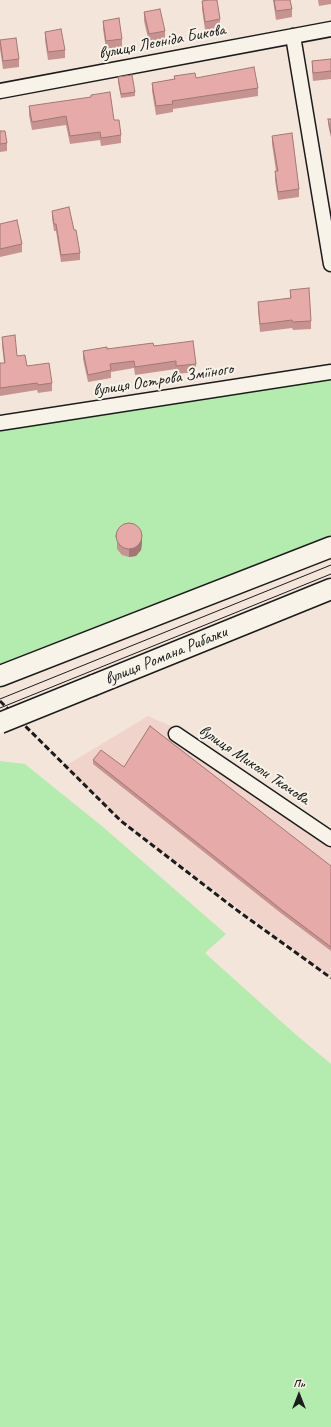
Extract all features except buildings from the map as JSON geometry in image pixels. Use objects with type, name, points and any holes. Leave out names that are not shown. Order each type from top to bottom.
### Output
[{"type":"main road","points":[[0,676],[331,547]]},
{"type":"main road","name":"вулиця Романа Рибалки","points":[[0,723],[331,589]]},
{"type":"street","name":"вулиця Леоніда Бикова","points":[[0,91],[331,29]]},
{"type":"street","points":[[293,36],[331,264]]},
{"type":"street","name":"вулиця Острова Зміїного","points":[[0,423],[331,372]]},
{"type":"street","name":"вулиця Миколи Ткачова","points":[[176,734],[331,839]]},
{"type":"shaded area","points":[[148,716],[180,730],[331,842],[331,977],[121,821],[65,766]]},
{"type":"green space","points":[[331,378],[331,540],[0,669],[0,429]]},
{"type":"green space","points":[[0,761],[25,764],[103,827],[226,934],[205,953],[331,1064],[331,1427],[0,1427]]},
{"type":"tram line","points":[[0,699],[331,565]]},
{"type":"tram line","points":[[0,708],[331,574]]},
{"type":"railway","points":[[0,701],[121,821],[234,908],[331,978]]}]
